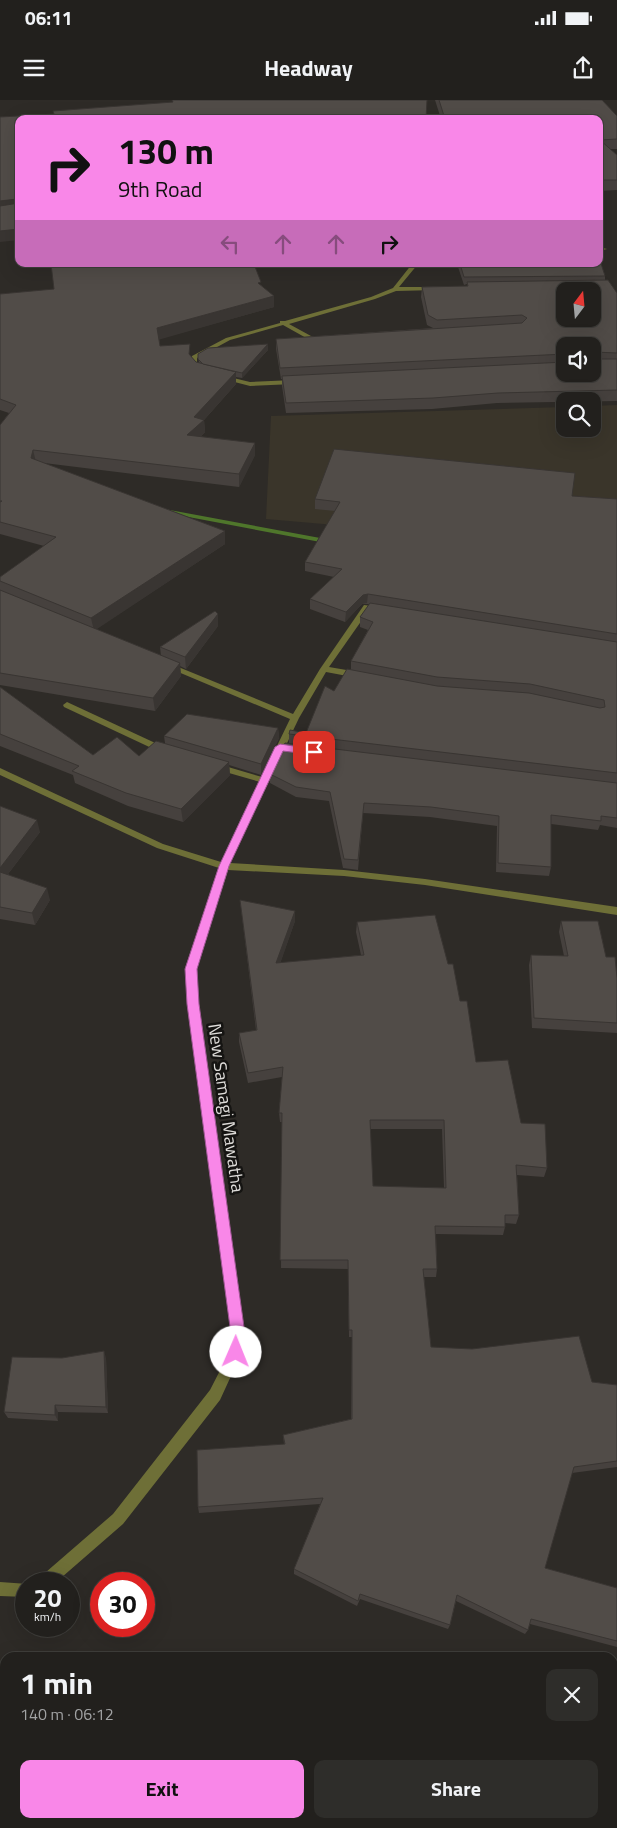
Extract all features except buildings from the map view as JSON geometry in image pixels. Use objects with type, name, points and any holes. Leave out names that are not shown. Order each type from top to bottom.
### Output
[{"type":"street","points":[[395,290],[413,267]]},
{"type":"street","points":[[208,374],[200,372],[194,365],[194,357],[228,339],[395,290],[443,289]]},
{"type":"street","points":[[282,322],[310,338],[329,340]]},
{"type":"street","points":[[216,376],[250,384],[299,382]]},
{"type":"street","name":"New Samagi Mawatha","points":[[58,1572],[118,1519],[215,1395],[236,1352],[237,1327],[193,1004],[191,969],[224,866],[265,781],[284,748],[295,718],[324,669],[367,607],[385,610]]},
{"type":"street","points":[[157,661],[295,718]]},
{"type":"street","points":[[324,669],[368,676]]},
{"type":"street","points":[[67,705],[175,754]]},
{"type":"street","points":[[211,765],[265,781]]},
{"type":"street","points":[[0,771],[160,846],[224,866],[344,873],[425,882],[617,910]]},
{"type":"street","points":[[0,1589],[15,1590]]},
{"type":"shaded area","points":[[617,405],[617,506],[600,548],[266,519],[271,416],[556,407],[556,437],[601,437],[601,406]]},
{"type":"waterway","points":[[162,510],[331,542]]},
{"type":"route","points":[[236,1352],[237,1327],[218,1176],[193,1004],[191,969],[224,866],[280,747],[314,752]]}]
